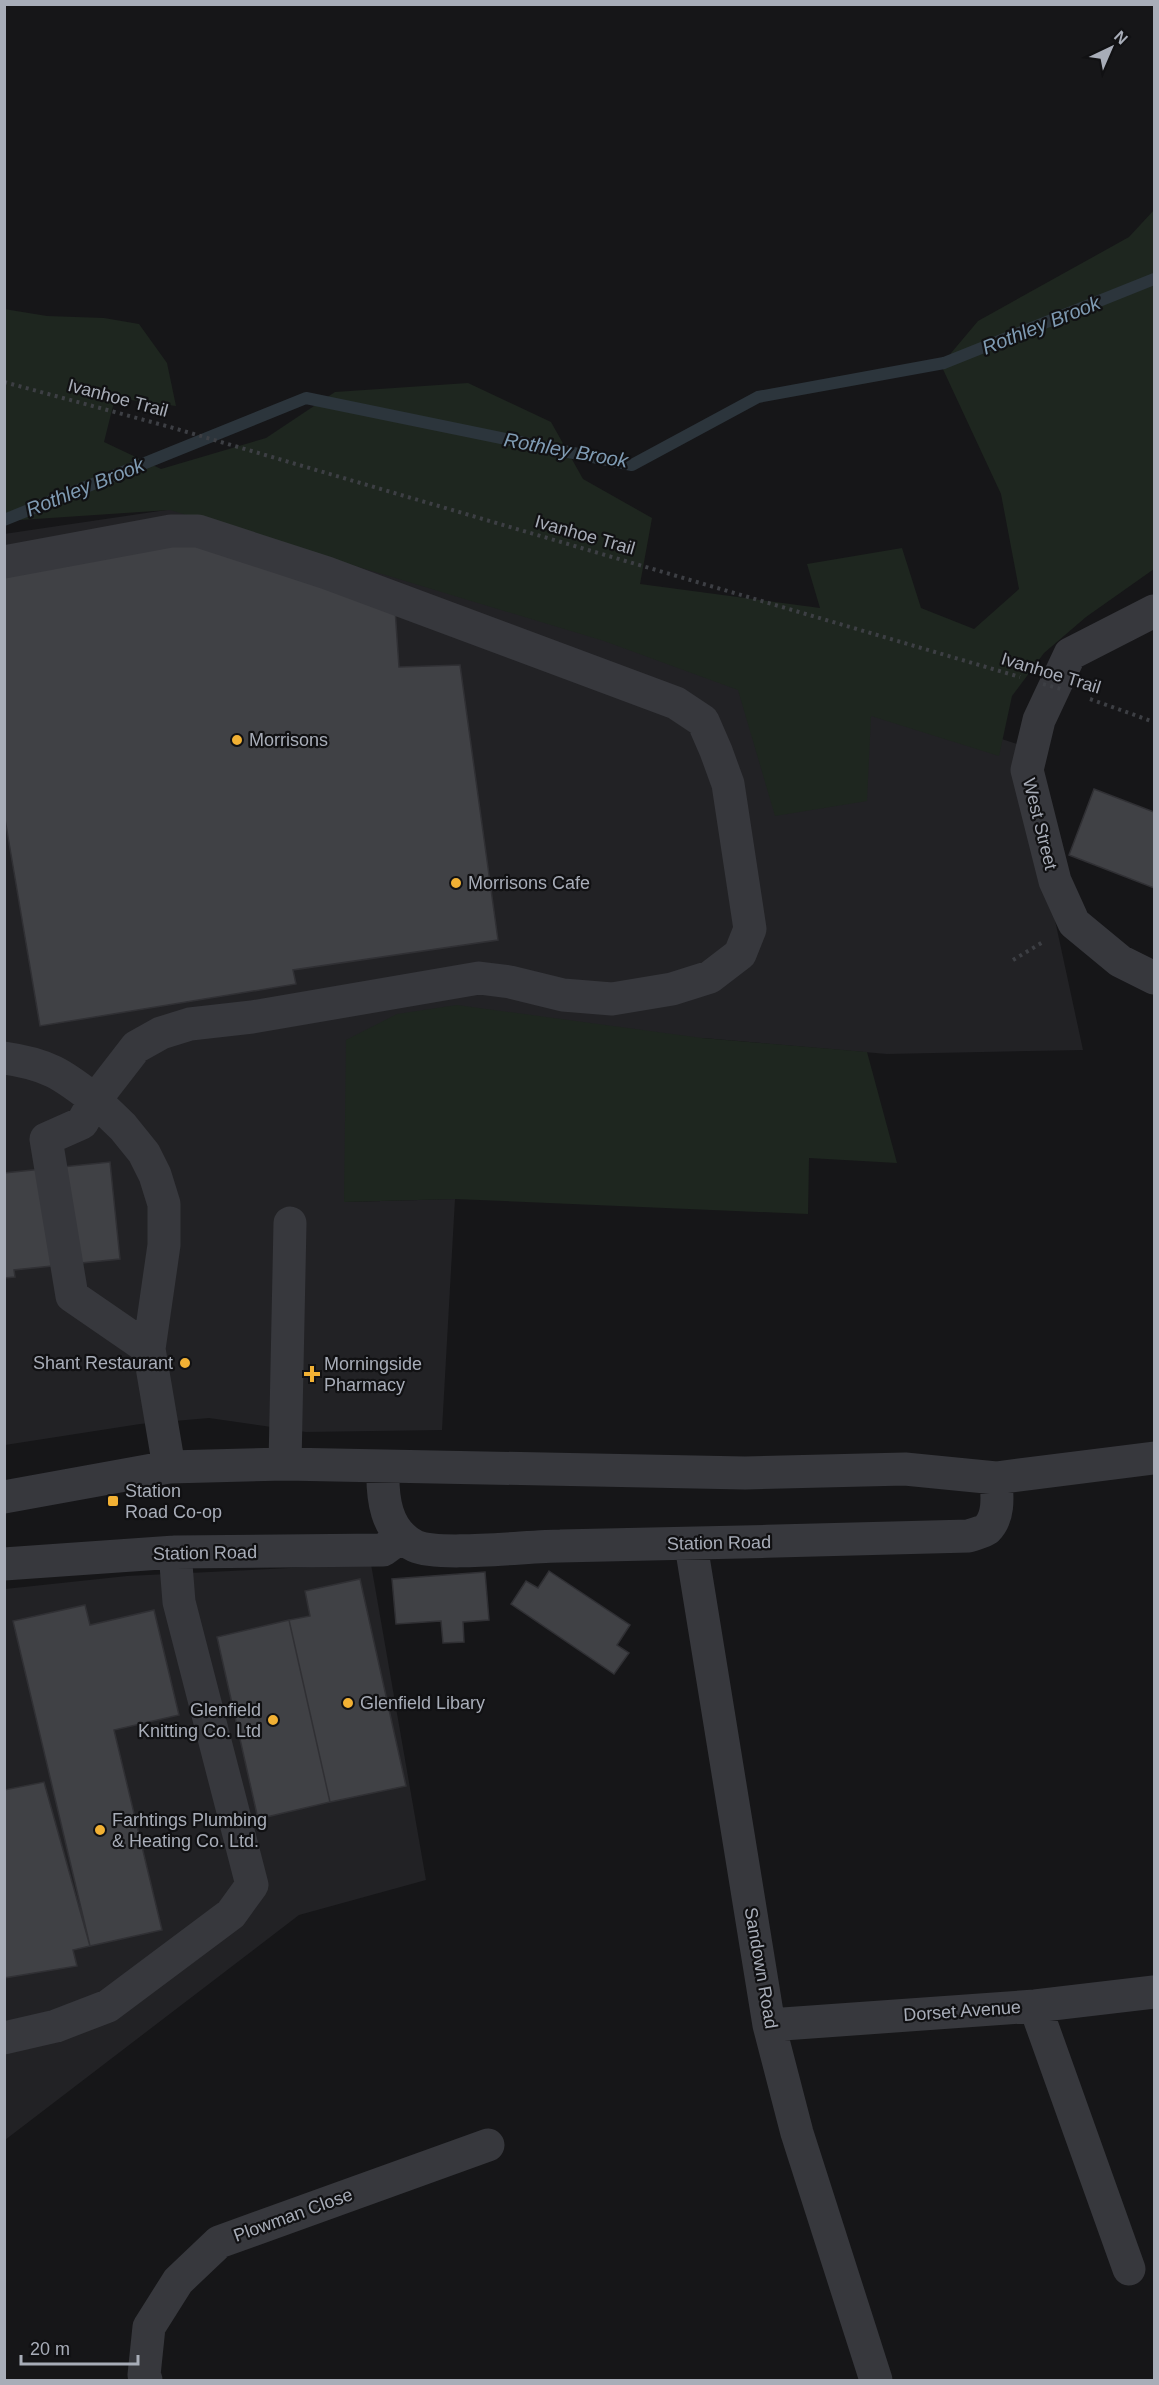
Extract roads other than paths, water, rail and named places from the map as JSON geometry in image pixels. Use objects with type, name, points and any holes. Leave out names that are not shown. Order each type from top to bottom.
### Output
[{"type":"street","points":[[4,562],[171,531],[198,531],[327,573],[676,703],[703,721],[728,784],[750,929],[740,954],[710,977],[672,989],[612,999],[563,995],[510,982],[478,978],[252,1017],[190,1024],[161,1033],[136,1047],[95,1100],[82,1123],[46,1139],[72,1296],[149,1349]]},
{"type":"street","name":"West Street","points":[[1155,611],[1070,654],[1039,720],[1027,770],[1055,881],[1074,923],[1120,962],[1155,978]]},
{"type":"street","points":[[4,1058],[40,1064],[61,1074],[95,1100],[123,1127],[144,1153],[155,1175],[164,1204],[164,1245],[149,1349],[169,1467]]},
{"type":"street","points":[[285,1464],[290,1223]]},
{"type":"street","points":[[4,1497],[169,1467],[285,1464],[745,1473],[905,1469],[996,1478],[1155,1458]]},
{"type":"street","points":[[383,1467],[382,1496],[389,1519],[401,1537]]},
{"type":"street","name":"Station Road","points":[[4,1564],[175,1552],[384,1550],[401,1537],[417,1547],[445,1551],[969,1536],[986,1529],[994,1516],[997,1499],[996,1478]]},
{"type":"street","name":"Sandown Road","points":[[691,1545],[769,2025],[797,2133],[876,2380]]},
{"type":"street","points":[[4,2038],[56,2026],[108,2006],[231,1914],[252,1885],[179,1602],[175,1552]]},
{"type":"street","name":"Dorset Avenue","points":[[769,2025],[1035,2006],[1155,1992]]},
{"type":"street","points":[[1035,2006],[1129,2268]]},
{"type":"street","name":"Plowman Close","points":[[146,2380],[144,2375],[149,2327],[178,2281],[219,2242],[488,2145]]},
{"type":"waterway","name":"Rothley Brook","points":[[4,520],[306,398],[632,465],[758,397],[944,363],[1154,279]]},
{"type":"place","name":"Morrisons","points":[[237,740]]},
{"type":"place","name":"Morrisons Cafe","points":[[456,883]]},
{"type":"place","name":"Shant Restaurant","points":[[185,1363]]},
{"type":"place","name":"Morningside Pharmacy","points":[[312,1374]]},
{"type":"place","name":"Station Road Co-op","points":[[113,1501]]},
{"type":"place","name":"Glenfield Libary","points":[[348,1703]]},
{"type":"place","name":"Glenfield Knitting Co. Ltd","points":[[273,1720]]},
{"type":"place","name":"Farhtings Plumbing & Heating Co. Ltd.","points":[[100,1830]]}]
